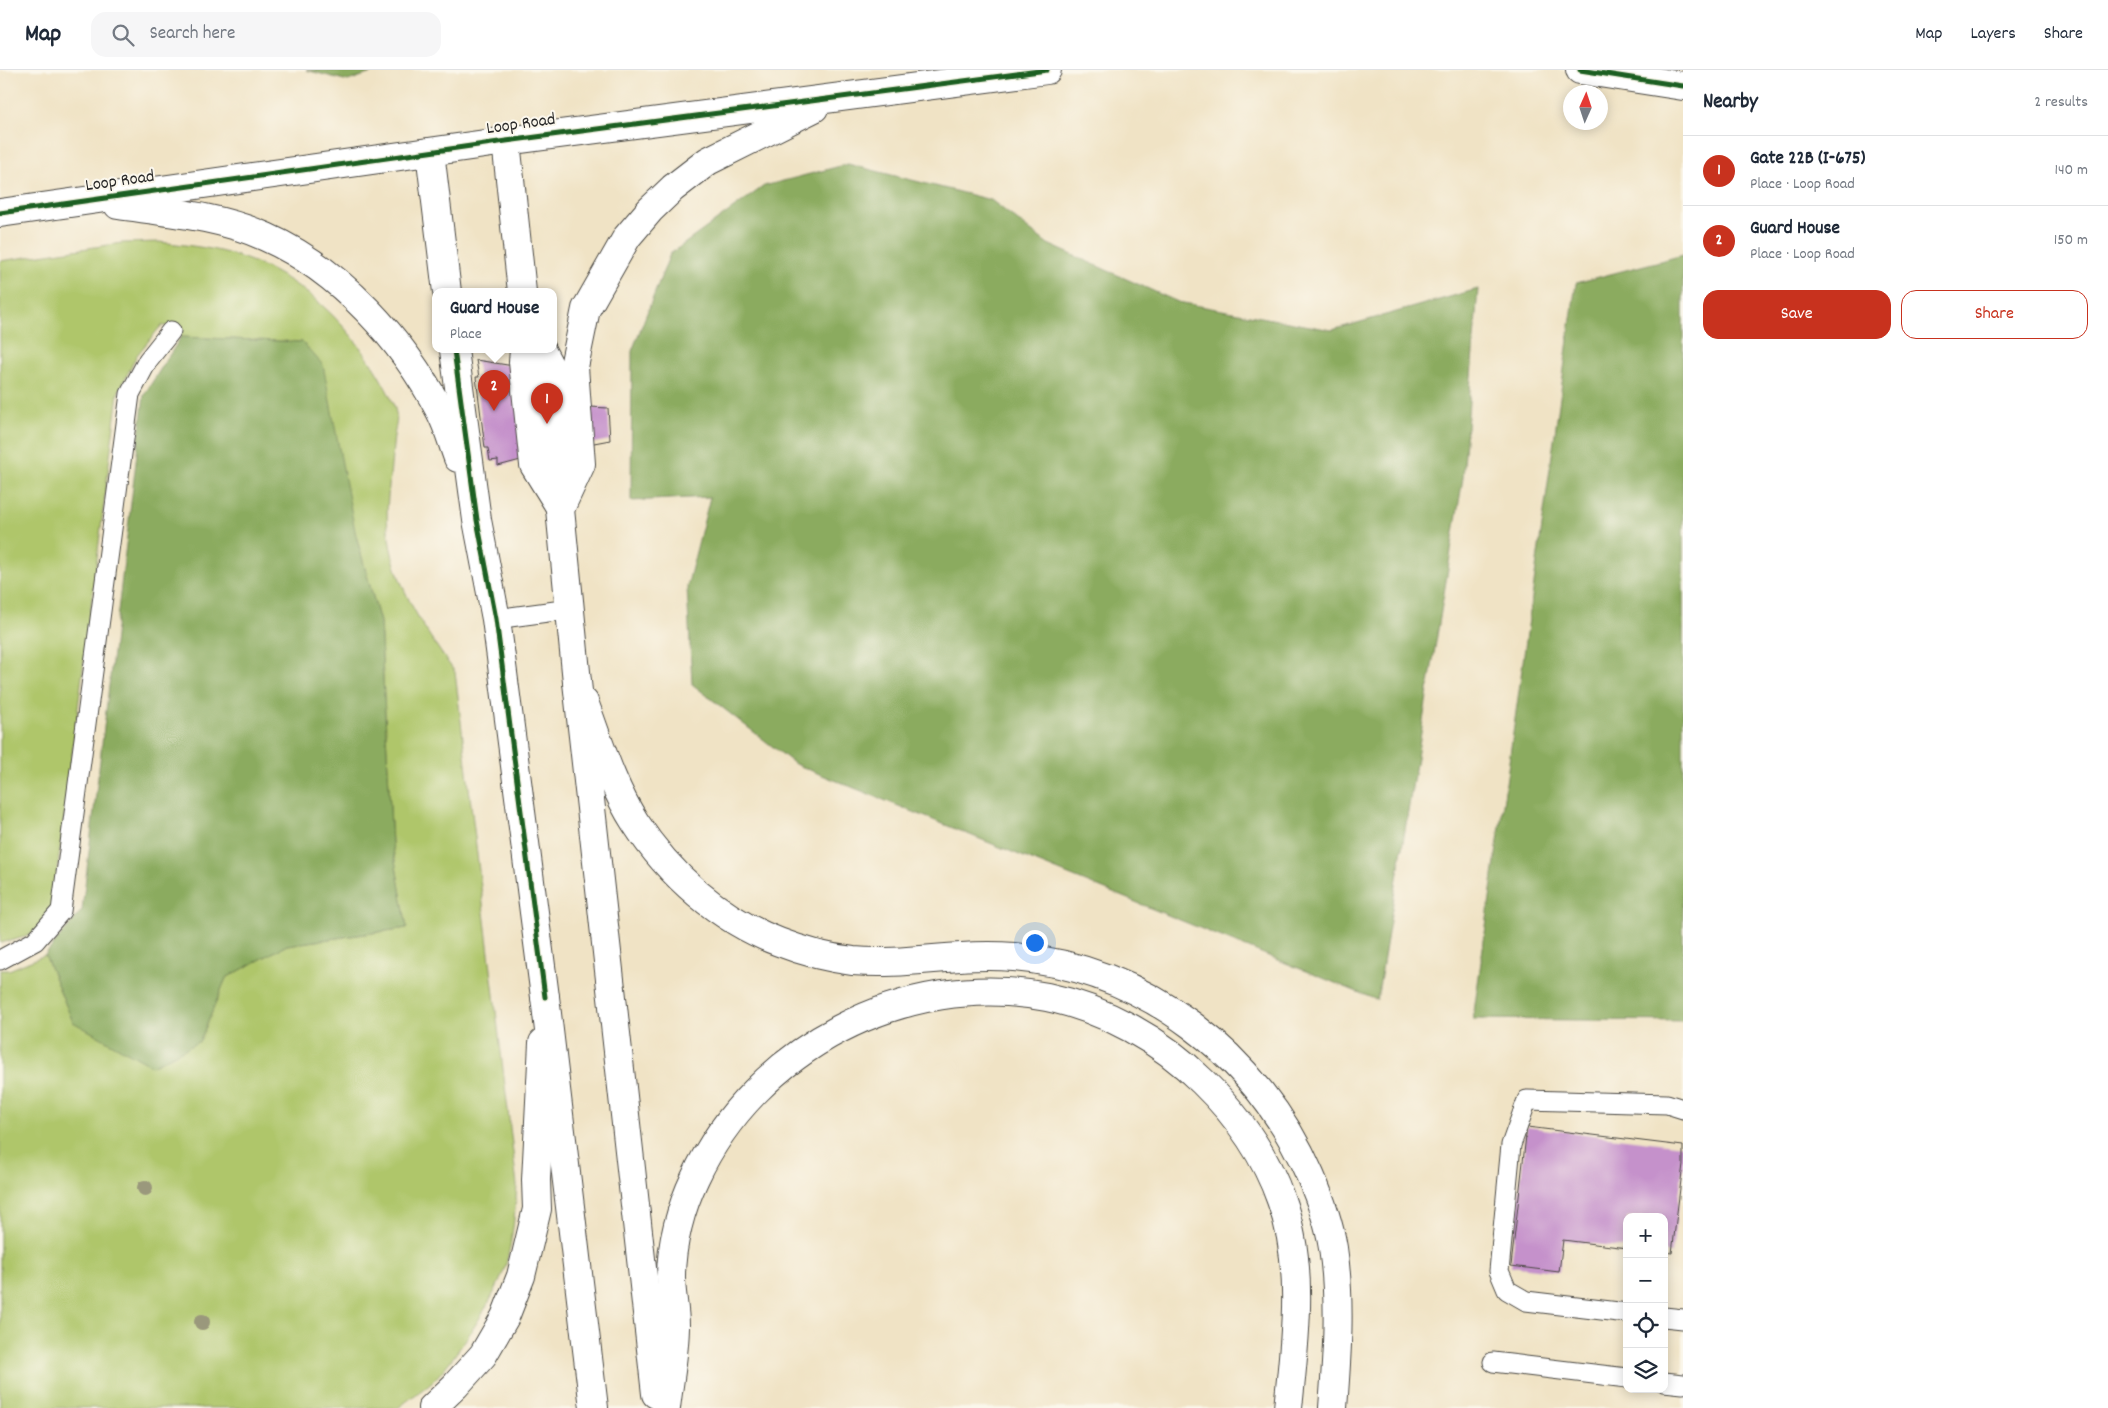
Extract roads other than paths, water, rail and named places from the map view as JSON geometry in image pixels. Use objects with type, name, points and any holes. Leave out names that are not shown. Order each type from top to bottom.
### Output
[{"type":"main road","name":"Loop Road","points":[[0,213],[506,141],[1047,70]]},
{"type":"main road","points":[[1580,70],[1683,86]]},
{"type":"main road","points":[[557,344],[586,309],[627,237],[650,210],[673,188],[708,161],[838,96]]},
{"type":"main road","points":[[506,141],[522,288]]},
{"type":"main road","points":[[430,152],[447,288]]},
{"type":"main road","points":[[89,200],[222,223],[265,237],[303,257],[329,275],[358,302],[394,341],[436,405],[464,476],[477,520]]},
{"type":"main road","points":[[560,509],[581,464],[574,367],[586,309]]},
{"type":"main road","points":[[454,353],[477,520],[496,619],[545,997],[594,1408]]},
{"type":"main road","points":[[524,353],[534,465],[560,509]]},
{"type":"main road","points":[[545,358],[559,462],[560,509],[577,682],[657,1408]]},
{"type":"main road","points":[[577,682],[602,753],[634,820],[657,854],[682,881],[712,906],[746,927],[777,942],[814,954],[854,961],[1012,956],[1052,962],[1128,987],[1164,1005],[1204,1033],[1240,1067],[1272,1106],[1299,1150],[1320,1197],[1333,1246],[1338,1292],[1337,1354],[1333,1408]]},
{"type":"main road","points":[[666,1408],[675,1326],[671,1275],[676,1238],[694,1180],[710,1149],[729,1121],[781,1066],[836,1029],[871,1014],[908,1002],[937,996],[979,992],[1046,997],[1077,1005],[1110,1018],[1171,1053],[1198,1077],[1236,1116],[1256,1146],[1271,1175],[1283,1203],[1290,1232],[1296,1288],[1288,1408]]},
{"type":"main road","points":[[432,1408],[455,1386],[482,1354],[504,1317],[522,1276],[537,1209],[536,1180],[545,997]]},
{"type":"lane","points":[[0,960],[36,941],[61,911],[130,394],[148,360],[171,331]]},
{"type":"lane","points":[[496,619],[570,610]]},
{"type":"lane","points":[[1623,1313],[1526,1301],[1507,1290],[1499,1271],[1511,1145],[1527,1100],[1667,1104],[1683,1109]]},
{"type":"lane","points":[[1668,1317],[1683,1319]]},
{"type":"lane","points":[[1493,1362],[1623,1378]]},
{"type":"lane","points":[[1668,1382],[1683,1384]]},
{"type":"place","name":"Guard House","points":[[494,411]]},
{"type":"place","name":"Gate 22B (I-675)","points":[[547,424]]}]
